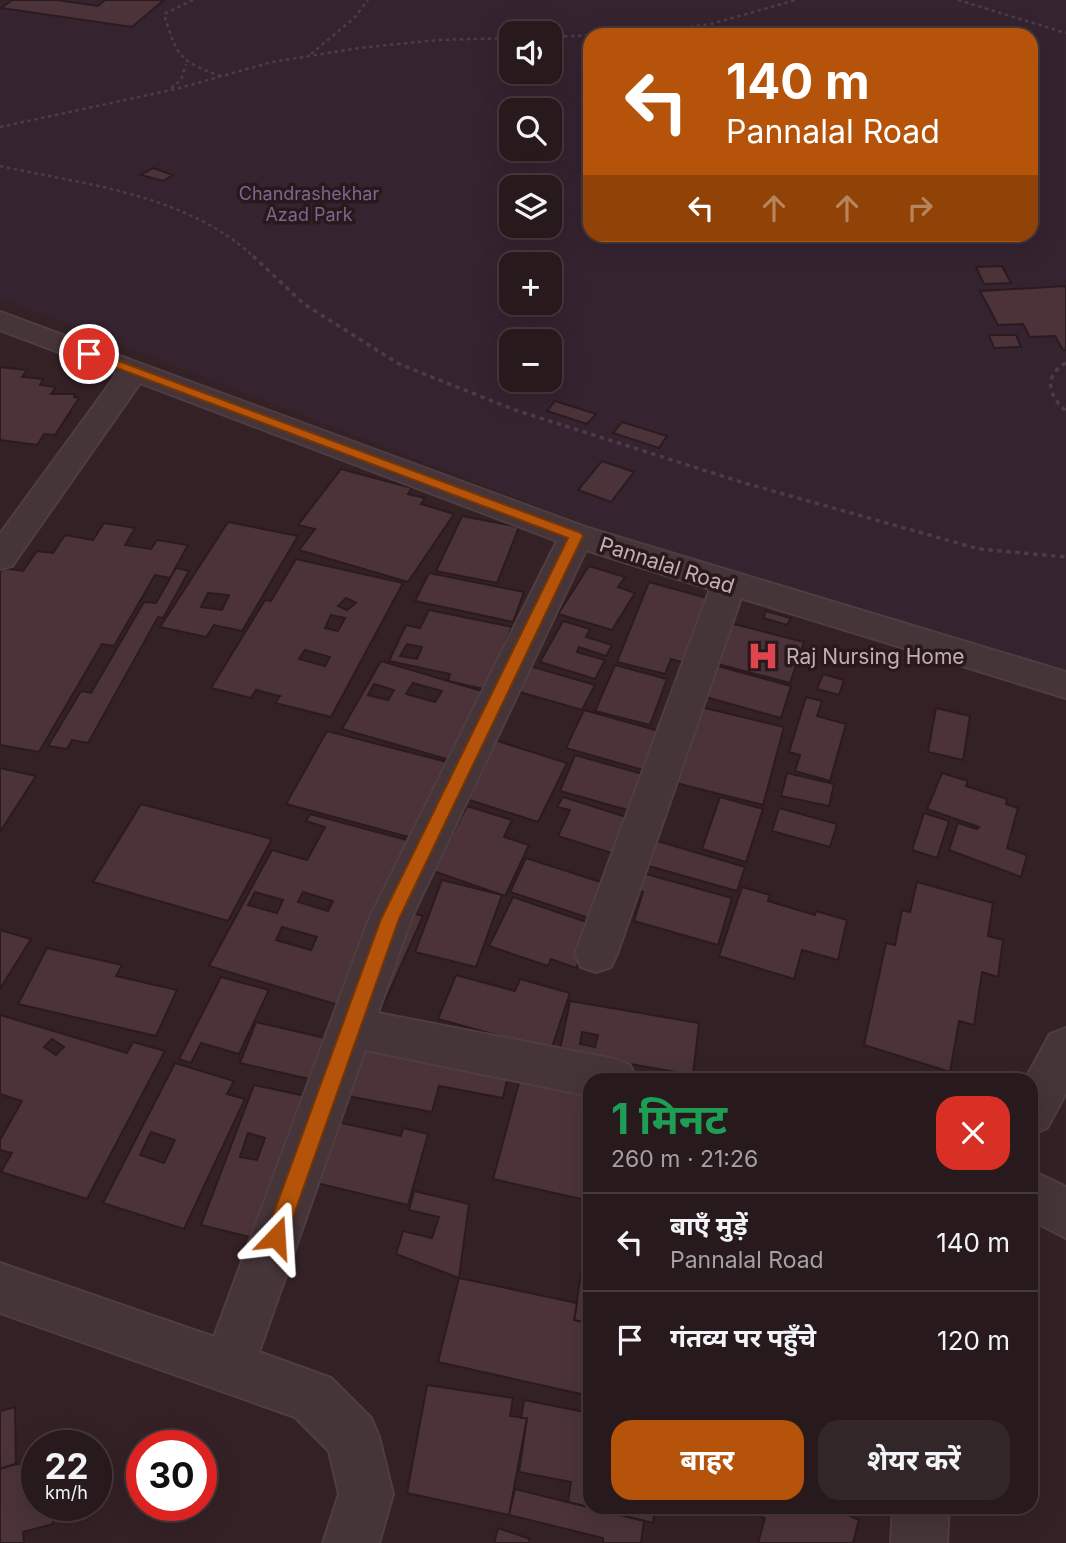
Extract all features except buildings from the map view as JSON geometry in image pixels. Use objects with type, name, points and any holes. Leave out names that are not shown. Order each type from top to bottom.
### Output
[{"type":"street","name":"Pannalal Road","points":[[0,320],[576,536],[729,585],[1066,685]]},
{"type":"street","points":[[0,558],[134,371]]},
{"type":"street","points":[[228,1368],[390,919],[576,536]]},
{"type":"street","points":[[596,954],[729,585]]},
{"type":"street","points":[[351,1027],[583,1074]]},
{"type":"street","points":[[1038,1100],[1066,1048]]},
{"type":"street","points":[[1038,1197],[1066,1214]]},
{"type":"street","points":[[0,1288],[312,1397],[352,1437],[366,1493],[351,1543]]},
{"type":"street","points":[[919,1543],[921,1514]]},
{"type":"path","points":[[193,0],[164,14],[176,52],[186,64],[222,76]]},
{"type":"path","points":[[308,56],[355,17],[368,0]]},
{"type":"path","points":[[682,28],[711,24],[796,0]]},
{"type":"path","points":[[958,0],[1066,33]]},
{"type":"path","points":[[562,36],[583,35]]},
{"type":"path","points":[[0,127],[167,91],[272,62],[438,40],[499,38]]},
{"type":"path","points":[[167,91],[181,80],[186,64]]},
{"type":"path","points":[[0,166],[161,201],[238,242],[304,304],[399,364],[515,410],[741,482],[979,549],[1066,557]]},
{"type":"path","points":[[1066,363],[1050,374],[1048,385],[1052,397],[1066,411]]},
{"type":"green space","name":"Chandrashekhar Azad Park","points":[[0,0],[1066,0],[1066,671],[684,563],[0,298]]},
{"type":"place","name":"Raj Nursing Home","points":[[763,656]]},
{"type":"route","points":[[89,354],[576,536],[390,919],[276,1237]]}]
